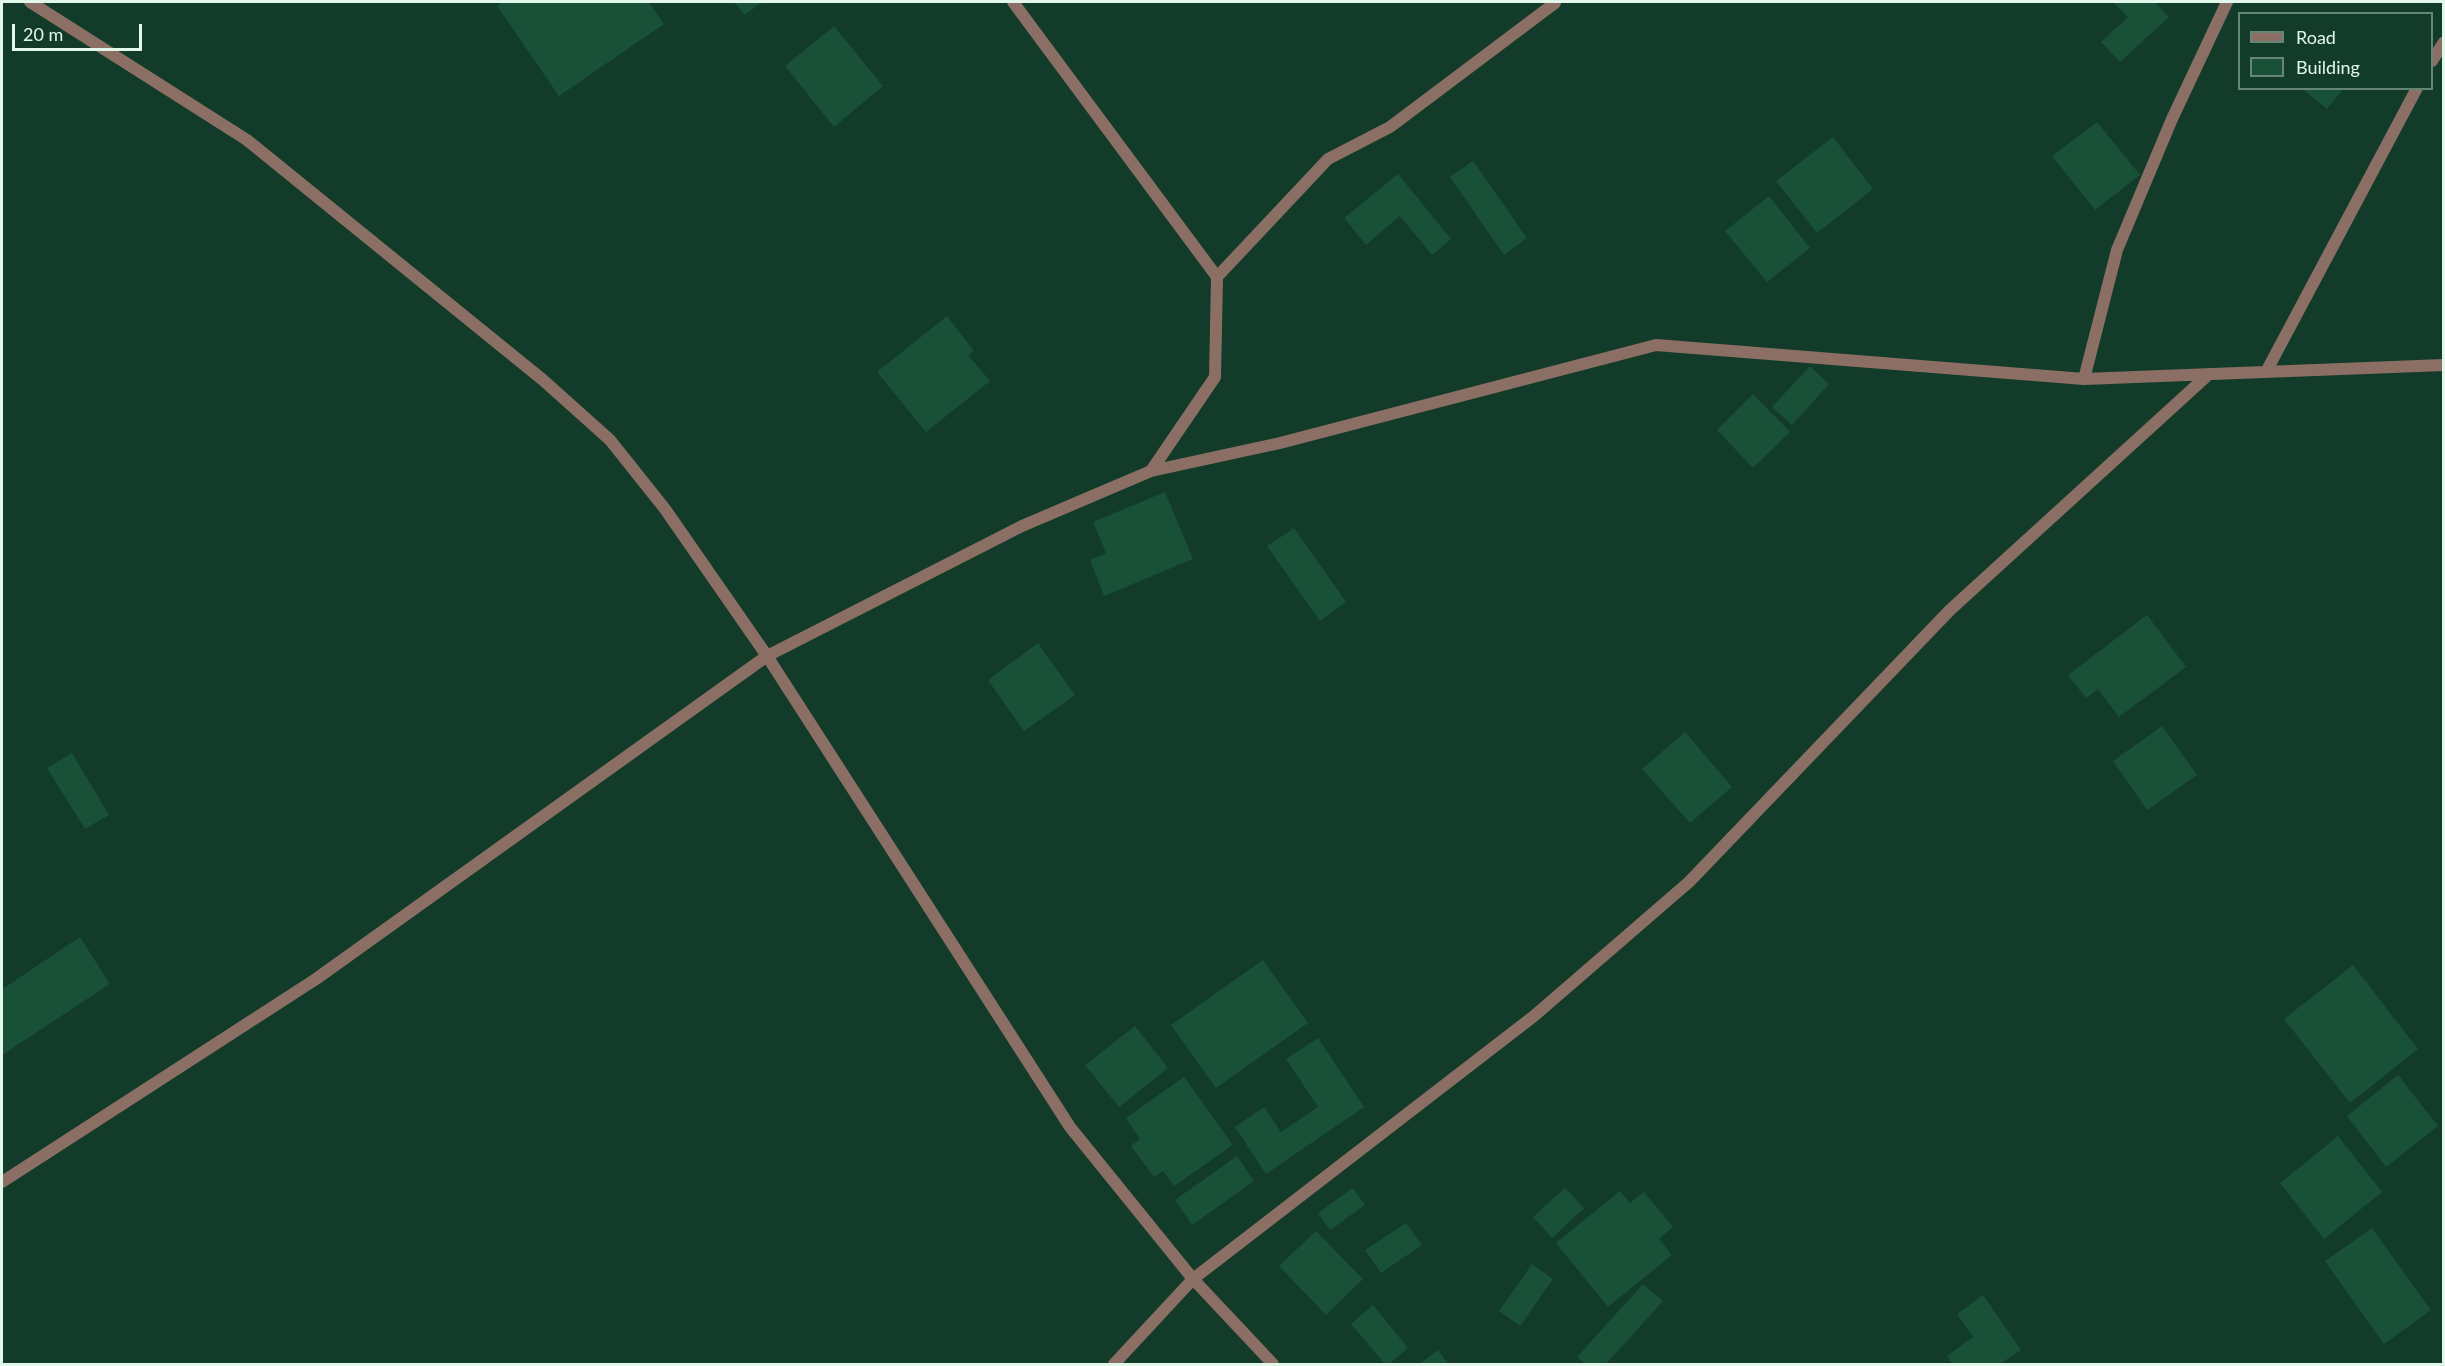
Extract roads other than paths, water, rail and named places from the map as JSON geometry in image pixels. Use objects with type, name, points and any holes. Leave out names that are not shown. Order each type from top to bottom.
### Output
[{"type":"street","points":[[30,2],[45,5],[247,140],[551,387],[610,440],[652,492],[767,656],[1070,1127],[1193,1280],[1273,1365]]},
{"type":"street","points":[[1013,2],[1217,277],[1215,377],[1150,471]]},
{"type":"street","points":[[2084,379],[2117,250],[2172,119],[2227,2]]},
{"type":"street","points":[[1217,277],[1328,159],[1390,127],[1555,3]]},
{"type":"street","points":[[2433,59],[2444,42]]},
{"type":"street","points":[[2266,372],[2416,90]]},
{"type":"street","points":[[2,1182],[316,979],[767,656],[1022,526],[1150,471],[1280,444],[1656,345],[2084,379],[2444,365]]},
{"type":"street","points":[[1114,1365],[1193,1280],[1534,1016],[1689,882],[1950,610],[2209,374]]}]
